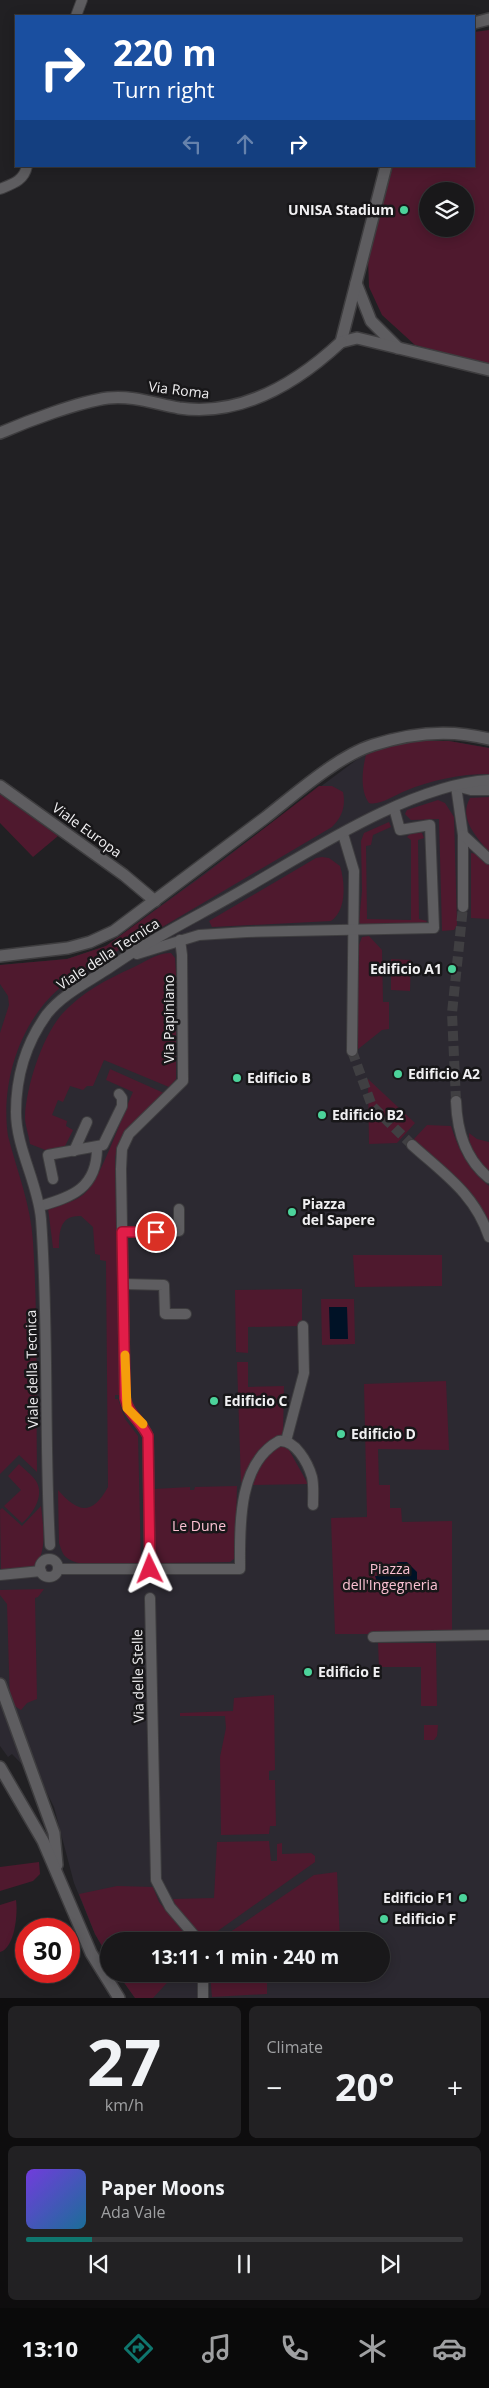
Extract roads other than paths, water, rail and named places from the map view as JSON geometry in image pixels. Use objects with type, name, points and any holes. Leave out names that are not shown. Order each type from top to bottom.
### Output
[{"type":"street","points":[[76,15],[82,0]]},
{"type":"street","points":[[475,22],[489,19]]},
{"type":"street","points":[[0,190],[18,182],[26,173],[27,167]]},
{"type":"street","points":[[386,167],[341,342],[357,338],[489,370]]},
{"type":"street","points":[[356,283],[372,321],[398,348]]},
{"type":"street","name":"Via Roma","points":[[0,433],[108,398],[142,400],[204,410],[225,409],[249,403],[268,394],[303,371],[341,342]]},
{"type":"street","points":[[0,956],[68,948],[90,942],[114,931],[308,785],[344,760],[371,745],[410,735],[445,733],[489,739]]},
{"type":"street","name":"Viale della Tecnica","points":[[57,1566],[50,1545],[44,1261],[40,1206],[22,1146],[16,1115],[18,1081],[30,1041],[49,1011],[74,990],[146,943],[343,834],[394,808],[469,781],[489,780]]},
{"type":"street","name":"Viale Europa","points":[[0,786],[124,875],[155,900]]},
{"type":"street","points":[[463,907],[463,836],[456,786],[471,790],[489,790]]},
{"type":"street","points":[[126,957],[183,939],[247,932],[352,932],[434,928],[430,825],[400,830],[394,808]]},
{"type":"street","points":[[343,834],[354,871],[352,1051]]},
{"type":"street","points":[[463,836],[489,859]]},
{"type":"street","points":[[183,939],[187,926],[206,911]]},
{"type":"street","name":"Via Papiniano","points":[[150,1569],[148,1436],[143,1424],[127,1408],[125,1398],[121,1169],[124,1142],[129,1134],[183,1081],[183,939]]},
{"type":"street","points":[[53,1179],[48,1155],[97,1148],[106,1143],[122,1106],[122,1098],[118,1094]]},
{"type":"street","points":[[456,1101],[457,1121],[468,1153],[489,1178]]},
{"type":"street","points":[[74,1151],[87,1122]]},
{"type":"street","points":[[412,1145],[462,1189],[476,1207],[489,1237]]},
{"type":"street","points":[[40,1206],[72,1197],[81,1189],[93,1171],[97,1148]]},
{"type":"street","points":[[122,1232],[179,1231],[180,1209]]},
{"type":"street","points":[[124,1284],[164,1285],[165,1314],[186,1314]]},
{"type":"street","points":[[286,1441],[304,1373],[303,1326]]},
{"type":"street","points":[[44,1561],[50,1559],[57,1566],[240,1569],[240,1507],[253,1470],[270,1447],[279,1441],[286,1441],[295,1448],[309,1469],[312,1479],[313,1505]]},
{"type":"street","name":"Viale della Tecnica","points":[[41,1571],[40,1566],[50,1545]]},
{"type":"street","points":[[0,1575],[41,1571],[45,1576],[51,1577],[56,1574],[57,1566]]},
{"type":"street","name":"Via delle Stelle","points":[[150,1598],[156,1880],[170,1907],[191,1932]]},
{"type":"street","points":[[373,1637],[489,1635]]},
{"type":"street","points":[[0,1684],[54,1833],[58,1876]]},
{"type":"street","points":[[0,1767],[43,1841],[91,1953],[119,1998]]},
{"type":"street","points":[[203,1982],[203,1998]]},
{"type":"water","points":[[329,1307],[347,1307],[348,1339],[330,1339]]},
{"type":"water","points":[[397,1562],[407,1562],[417,1572],[417,1584],[406,1594],[402,1581],[377,1582],[375,1576],[401,1575]]},
{"type":"tunnel","points":[[456,1101],[452,1013],[463,907]]},
{"type":"tunnel","points":[[352,1051],[372,1106],[412,1145]]},
{"type":"place","name":"UNISA Stadium","points":[[404,210]]},
{"type":"place","name":"Edificio A1","points":[[452,969]]},
{"type":"place","name":"Edificio A2","points":[[398,1074]]},
{"type":"place","name":"Edificio B","points":[[237,1078]]},
{"type":"place","name":"Edificio B2","points":[[322,1115]]},
{"type":"place","name":"Piazza del Sapere","points":[[292,1212]]},
{"type":"place","name":"Edificio C","points":[[214,1401]]},
{"type":"place","name":"Edificio D","points":[[341,1434]]},
{"type":"place","name":"Edificio E","points":[[308,1672]]},
{"type":"place","name":"Edificio F1","points":[[463,1898]]},
{"type":"place","name":"Edificio F","points":[[384,1919]]},
{"type":"park label","name":"Le Dune","points":[[199,1526]]},
{"type":"park label","name":"Piazza dell'Ingegneria","points":[[390,1578]]}]
